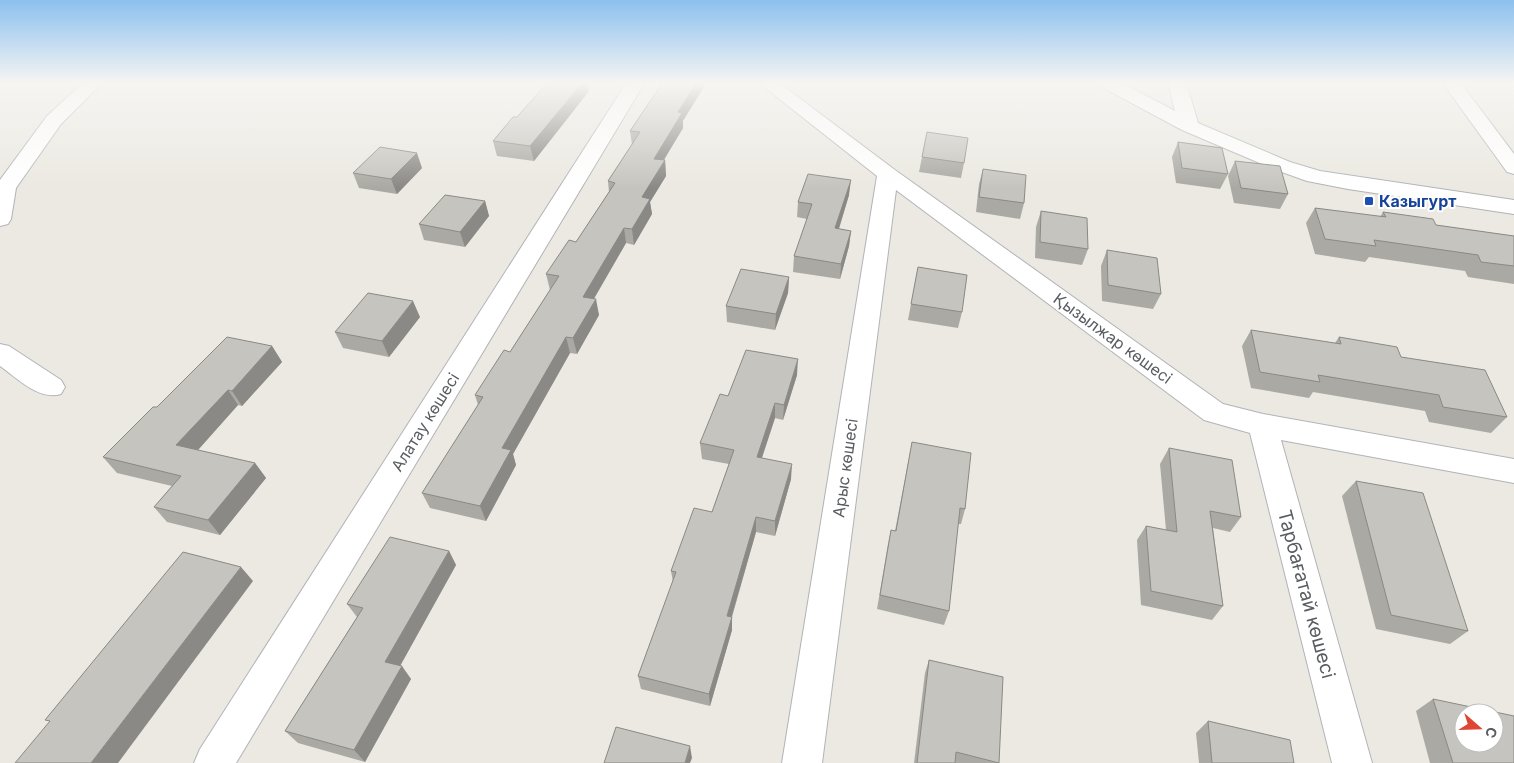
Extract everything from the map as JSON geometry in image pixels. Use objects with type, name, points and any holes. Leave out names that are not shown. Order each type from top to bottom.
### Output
[{"type":"street","points":[[0,219],[5,188],[57,118]]},
{"type":"street","name":"Алатау көшесі","points":[[214,763],[614,118]]},
{"type":"street","name":"Қызылжар көшесі","points":[[814,118],[1214,412],[1263,425],[1514,471]]},
{"type":"street","points":[[1173,118],[1283,166],[1315,176],[1514,207]]},
{"type":"street","points":[[1187,118],[1189,126]]},
{"type":"street","points":[[1477,118],[1514,168]]},
{"type":"street","name":"Арыс көшесі","points":[[802,763],[888,174]]},
{"type":"street","points":[[0,353],[51,388]]},
{"type":"street","name":"Тарбағатай көшесі","points":[[1263,425],[1352,763]]},
{"type":"building","points":[[512,118],[554,118],[530,146],[493,141]]},
{"type":"building","points":[[639,118],[679,118],[654,159],[665,160],[642,197],[650,199],[632,229],[624,228],[583,297],[596,299],[573,338],[566,337],[502,448],[511,450],[480,506],[422,493],[483,397],[475,395],[504,350],[510,352],[559,276],[546,274],[569,240],[576,242],[615,183],[608,181],[640,132],[630,131]]},
{"type":"building","points":[[927,132],[968,138],[964,163],[922,157]]},
{"type":"building","points":[[1178,142],[1222,148],[1228,174],[1182,168]]},
{"type":"building","points":[[380,147],[417,153],[391,179],[353,173]]},
{"type":"building","points":[[1235,161],[1280,166],[1288,194],[1241,188]]},
{"type":"building","points":[[983,169],[1026,175],[1024,203],[979,197]]},
{"type":"building","points":[[808,174],[851,180],[835,228],[851,231],[841,264],[794,256],[812,204],[798,202]]},
{"type":"building","points":[[445,195],[485,201],[460,232],[419,224]]},
{"type":"building","points":[[1315,208],[1386,217],[1383,212],[1433,219],[1436,225],[1514,236],[1514,266],[1481,262],[1478,255],[1374,240],[1376,246],[1325,239]]},
{"type":"building","points":[[1041,211],[1087,218],[1088,249],[1040,242]]},
{"type":"building","points":[[1107,250],[1157,258],[1161,294],[1108,285]]},
{"type":"building","points":[[918,267],[967,275],[962,312],[911,304]]},
{"type":"building","points":[[741,269],[789,277],[776,314],[726,306]]},
{"type":"building","points":[[368,293],[413,301],[382,341],[335,332]]},
{"type":"building","points":[[1251,330],[1341,344],[1339,337],[1397,347],[1401,357],[1485,370],[1507,417],[1443,407],[1439,395],[1318,375],[1320,382],[1260,372]]},
{"type":"building","points":[[227,337],[272,346],[232,391],[228,390],[176,445],[255,463],[208,520],[154,507],[181,476],[103,457],[153,407],[157,407]]},
{"type":"building","points":[[746,350],[798,359],[784,405],[775,403],[757,457],[792,464],[775,521],[756,517],[727,616],[732,617],[709,694],[638,676],[676,572],[671,571],[694,508],[712,512],[734,450],[700,443],[720,394],[728,396]]},
{"type":"building","points":[[912,442],[971,453],[965,509],[960,508],[949,611],[880,595],[891,530],[896,531]]},
{"type":"building","points":[[1169,448],[1232,460],[1241,517],[1210,511],[1223,606],[1151,591],[1146,526],[1177,532]]},
{"type":"building","points":[[1356,481],[1423,493],[1468,631],[1391,615]]},
{"type":"building","points":[[390,537],[449,551],[385,662],[402,666],[354,750],[285,731],[363,608],[347,604]]},
{"type":"building","points":[[183,552],[241,567],[91,763],[15,763],[50,721],[45,720]]},
{"type":"building","points":[[929,660],[1003,677],[999,763],[956,752],[955,763],[917,763]]},
{"type":"building","points":[[1433,699],[1454,703],[1454,753],[1504,753],[1504,714],[1514,716],[1514,763],[1453,763]]},
{"type":"building","points":[[1208,721],[1290,740],[1294,763],[1212,763]]},
{"type":"building","points":[[616,727],[690,746],[685,763],[604,763]]},
{"type":"place","name":"Казыгурт","points":[[1369,201]]}]
